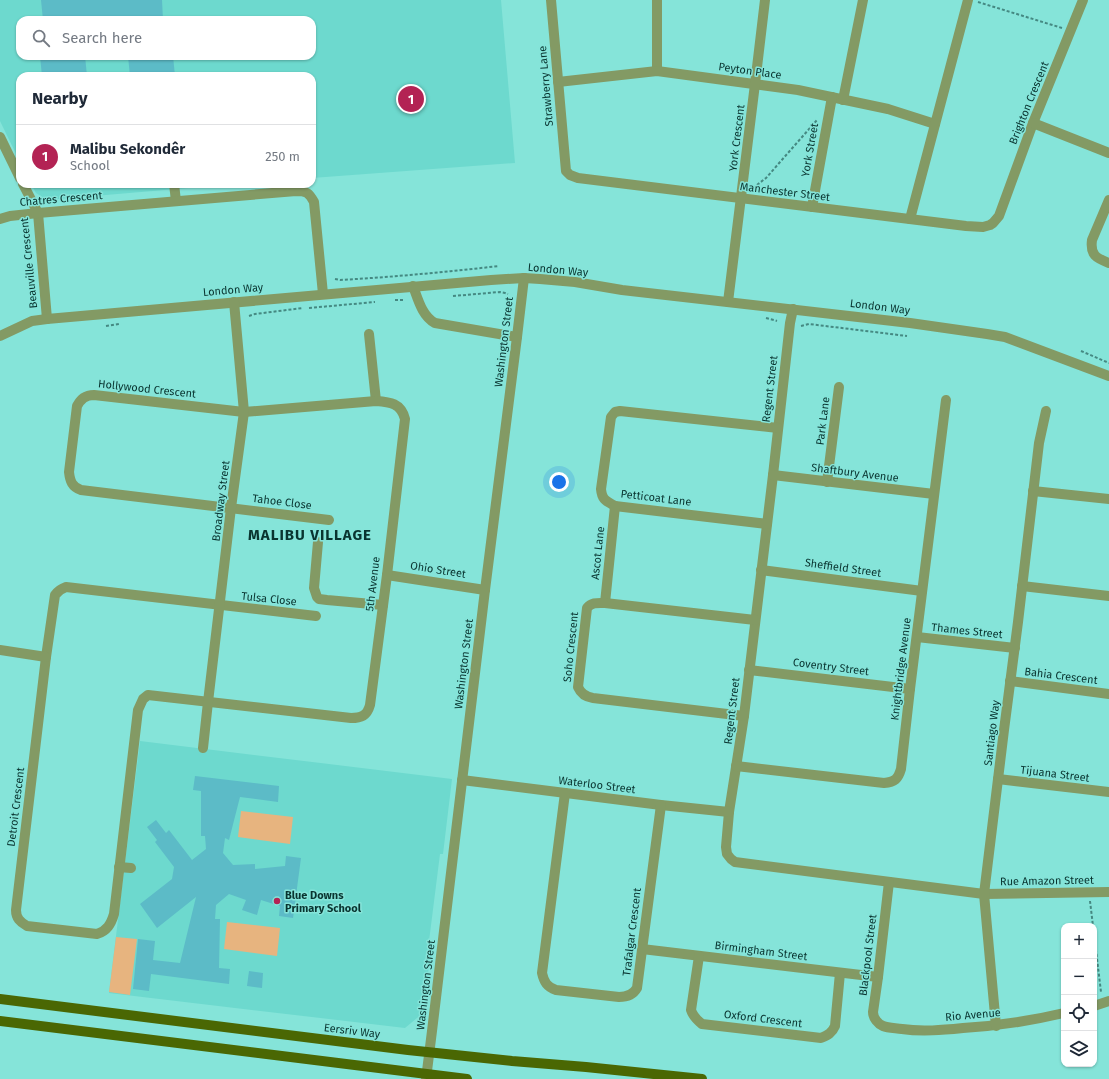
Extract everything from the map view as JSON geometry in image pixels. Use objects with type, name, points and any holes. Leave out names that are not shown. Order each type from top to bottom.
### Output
[{"type":"main road","name":"Eersriv Way","points":[[0,999],[429,1052],[702,1079]]},
{"type":"main road","points":[[0,1021],[426,1076],[467,1079]]},
{"type":"street","name":"Strawberry Lane","points":[[550,0],[566,171]]},
{"type":"street","points":[[657,0],[657,71]]},
{"type":"street","name":"York Crescent","points":[[728,302],[765,0]]},
{"type":"street","points":[[843,100],[863,0]]},
{"type":"street","name":"Brighton Crescent","points":[[999,216],[1033,124],[1083,0]]},
{"type":"street","points":[[910,219],[935,124],[973,1]]},
{"type":"street","name":"Peyton Place","points":[[558,82],[657,71],[798,90],[888,110],[935,124]]},
{"type":"street","name":"York Street","points":[[812,207],[832,97]]},
{"type":"street","points":[[1033,124],[1109,153]]},
{"type":"street","points":[[0,137],[16,170]]},
{"type":"street","name":"Manchester Street","points":[[566,171],[570,175],[578,178],[966,226],[990,225],[999,216]]},
{"type":"street","name":"Beauville Crescent","points":[[25,188],[38,213],[47,319]]},
{"type":"street","points":[[174,188],[176,201]]},
{"type":"street","name":"Chatres Crescent","points":[[0,219],[10,216],[38,213],[176,201],[296,191],[308,193],[314,202],[323,294]]},
{"type":"street","points":[[1109,200],[1092,240],[1092,245],[1095,256],[1098,259],[1109,263]]},
{"type":"street","name":"London Way","points":[[0,336],[32,322],[47,319],[413,286],[524,278],[575,282],[622,290],[910,323],[1005,337],[1109,376]]},
{"type":"street","name":"Washington Street","points":[[426,1076],[524,278]]},
{"type":"street","points":[[413,286],[424,314],[435,323],[517,338]]},
{"type":"street","name":"Broadway Street","points":[[203,748],[231,508],[244,412],[234,302]]},
{"type":"street","name":"Regent Street","points":[[793,309],[790,323],[744,716],[729,812],[726,847],[727,854],[735,862],[984,894]]},
{"type":"street","points":[[369,334],[376,401]]},
{"type":"street","name":"Park Lane","points":[[827,482],[839,387]]},
{"type":"street","name":"Hollywood Crescent","points":[[231,508],[80,490],[76,488],[70,482],[69,472],[76,406],[84,397],[94,395],[244,412]]},
{"type":"street","name":"Knightbridge Avenue","points":[[736,766],[884,783],[896,780],[899,776],[946,400]]},
{"type":"street","name":"5th Avenue","points":[[208,702],[351,718],[363,716],[368,711],[370,705],[387,575],[404,419],[403,412],[395,405],[388,402],[376,401],[244,412]]},
{"type":"street","name":"Petticoat Lane","points":[[767,524],[616,506],[604,500],[601,489],[612,417],[615,412],[620,411],[778,428]]},
{"type":"street","name":"Santiago Way","points":[[996,1026],[984,894],[1039,443],[1046,411]]},
{"type":"street","name":"Shaftbury Avenue","points":[[773,475],[934,494]]},
{"type":"street","points":[[1033,492],[1109,499]]},
{"type":"street","name":"Ascot Lane","points":[[605,603],[616,506]]},
{"type":"street","name":"Tahoe Close","points":[[231,508],[329,520]]},
{"type":"street","points":[[318,542],[314,588],[319,598],[383,605]]},
{"type":"street","name":"Sheffield Street","points":[[761,570],[922,591]]},
{"type":"street","name":"Ohio Street","points":[[387,575],[485,590]]},
{"type":"street","points":[[1022,586],[1109,596]]},
{"type":"street","name":"Detroit Crescent","points":[[208,702],[148,695],[143,699],[140,705],[138,710],[114,914],[108,927],[102,933],[97,934],[27,926],[16,916],[16,910],[46,657],[55,595],[60,589],[66,587],[220,606]]},
{"type":"street","name":"Soho Crescent","points":[[744,716],[593,698],[582,694],[578,687],[587,608],[594,603],[605,603],[755,620]]},
{"type":"street","name":"Tulsa Close","points":[[220,606],[316,616]]},
{"type":"street","name":"Thames Street","points":[[917,637],[1015,648]]},
{"type":"street","points":[[0,650],[46,657]]},
{"type":"street","name":"Coventry Street","points":[[749,670],[910,688]]},
{"type":"street","name":"Bahia Crescent","points":[[1010,681],[1109,694]]},
{"type":"street","name":"Tijuana Street","points":[[998,779],[1109,792]]},
{"type":"street","name":"Waterloo Street","points":[[462,780],[729,812]]},
{"type":"street","name":"Trafalgar Crescent","points":[[565,793],[542,973],[547,986],[556,990],[619,997],[629,996],[638,988],[661,805]]},
{"type":"street","points":[[119,867],[131,868]]},
{"type":"street","name":"Blackpool Street","points":[[884,1026],[876,1021],[873,1016],[873,1012],[889,882]]},
{"type":"street","name":"Rue Amazon Street","points":[[984,894],[1109,892]]},
{"type":"street","name":"Birmingham Street","points":[[642,949],[878,977]]},
{"type":"street","name":"Oxford Crescent","points":[[699,956],[691,1010],[696,1019],[702,1024],[820,1038],[829,1035],[835,1026],[840,973]]},
{"type":"street","name":"Rio Avenue","points":[[884,1026],[912,1030],[940,1030],[996,1026],[1061,1014]]},
{"type":"path","points":[[973,1],[1071,30]]},
{"type":"path","points":[[741,198],[766,178],[822,114]]},
{"type":"path","points":[[335,279],[381,278],[499,266]]},
{"type":"path","points":[[453,296],[500,292],[508,294]]},
{"type":"path","points":[[388,301],[403,300]]},
{"type":"path","points":[[249,316],[304,308],[381,301]]},
{"type":"path","points":[[801,326],[809,324],[907,336]]},
{"type":"path","points":[[1081,351],[1109,363]]},
{"type":"path","points":[[1089,893],[1093,923]]},
{"type":"path","points":[[1097,959],[1102,1003]]},
{"type":"shaded area","points":[[0,0],[501,0],[515,163],[316,178],[316,72],[16,72],[16,154],[0,121]]},
{"type":"shaded area","points":[[33,188],[188,188],[47,200],[36,193]]},
{"type":"shaded area","name":"Blue Downs Primary School","points":[[140,741],[452,779],[443,854],[440,854],[428,949],[431,950],[423,1013],[405,1028],[109,993]]},
{"type":"shaded area","points":[[241,811],[293,817],[290,844],[238,837]]},
{"type":"shaded area","points":[[227,922],[280,928],[277,956],[224,949]]},
{"type":"shaded area","points":[[116,937],[137,939],[130,995],[109,992]]},
{"type":"building","points":[[41,0],[162,0],[163,16],[43,16]]},
{"type":"building","points":[[40,60],[85,60],[87,72],[42,72]]},
{"type":"building","points":[[128,60],[173,60],[175,72],[130,72]]},
{"type":"building","points":[[195,776],[279,786],[278,802],[240,797],[229,840],[225,838],[223,853],[233,865],[255,864],[255,869],[285,866],[286,856],[301,858],[293,918],[279,916],[280,906],[261,900],[257,915],[242,910],[246,900],[229,894],[216,905],[215,919],[220,919],[219,968],[230,969],[229,984],[151,974],[149,991],[133,989],[138,939],[155,941],[153,960],[180,963],[196,897],[157,928],[140,904],[172,879],[174,867],[155,842],[157,840],[147,827],[156,820],[166,833],[169,830],[192,860],[206,849],[205,836],[201,836],[201,791],[193,790]]},
{"type":"building","points":[[249,971],[263,973],[262,988],[247,986]]},
{"type":"place","name":"Malibu Sekondêr","points":[[411,99]]},
{"type":"place","name":"Blue Downs Primary School","points":[[277,901]]},
{"type":"district","name":"MALIBU VILLAGE","points":[[310,535]]}]
